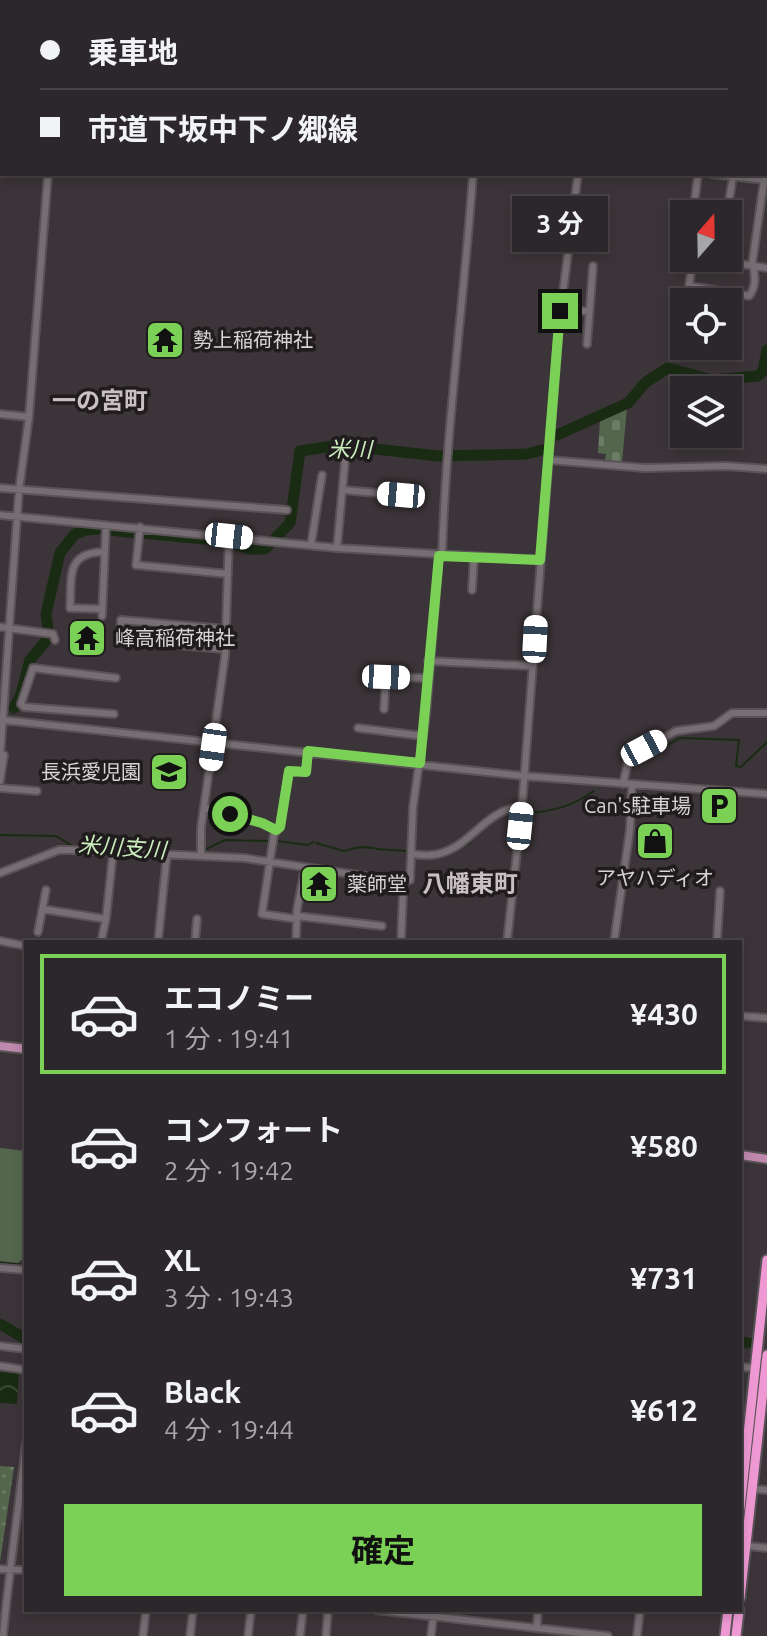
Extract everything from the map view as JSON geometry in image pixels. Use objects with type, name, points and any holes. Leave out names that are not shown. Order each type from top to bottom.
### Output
[{"type":"highway","points":[[742,1472],[767,1260]]},
{"type":"highway","points":[[743,1545],[763,1426],[767,1355]]},
{"type":"highway","points":[[725,1636],[728,1612]]},
{"type":"highway","points":[[736,1636],[739,1612]]},
{"type":"main road","points":[[0,1046],[24,1049]]},
{"type":"main road","points":[[742,1155],[767,1159]]},
{"type":"street","points":[[0,758],[7,720],[9,628],[17,516],[29,417],[48,176]]},
{"type":"street","points":[[0,873],[59,850],[201,855],[398,881],[410,880],[413,807],[441,556],[473,176]]},
{"type":"street","points":[[507,940],[522,806],[560,311],[578,176]]},
{"type":"street","points":[[695,200],[698,176]]},
{"type":"street","points":[[691,272],[689,286],[749,296],[752,292],[755,272],[752,265],[764,180],[756,176],[733,176],[729,200]]},
{"type":"street","points":[[742,263],[767,268]]},
{"type":"street","points":[[587,344],[593,266]]},
{"type":"street","points":[[560,311],[589,311]]},
{"type":"street","points":[[0,414],[29,417]]},
{"type":"street","points":[[337,548],[346,450]]},
{"type":"street","points":[[549,460],[645,468],[727,466],[767,469]]},
{"type":"street","points":[[311,545],[322,475]]},
{"type":"street","points":[[0,488],[287,510]]},
{"type":"street","points":[[343,490],[401,495]]},
{"type":"street","points":[[0,515],[337,548],[540,560]]},
{"type":"street","points":[[103,552],[88,552],[76,562],[72,573],[70,608],[102,613],[106,525]]},
{"type":"street","points":[[140,527],[136,565],[228,574]]},
{"type":"street","points":[[201,855],[201,828],[225,649],[229,536]]},
{"type":"street","points":[[472,590],[474,557]]},
{"type":"street","points":[[225,649],[120,640],[118,626],[121,620],[226,629]]},
{"type":"street","points":[[0,627],[51,636]]},
{"type":"street","points":[[428,661],[533,666]]},
{"type":"street","points":[[106,732],[111,714],[22,706],[33,668],[116,678]]},
{"type":"street","points":[[384,709],[386,677],[427,678]]},
{"type":"street","points":[[64,726],[67,710]]},
{"type":"street","points":[[623,784],[629,758],[676,731],[714,726],[732,713],[767,713]]},
{"type":"street","points":[[7,720],[524,776],[767,794]]},
{"type":"street","points":[[0,781],[6,731],[10,725],[7,720]]},
{"type":"street","points":[[358,728],[423,736]]},
{"type":"street","points":[[308,751],[306,772],[289,771],[282,820],[276,830],[269,862],[262,914],[382,926]]},
{"type":"street","points":[[614,940],[630,829],[632,785]]},
{"type":"street","points":[[0,788],[37,791]]},
{"type":"street","points":[[411,854],[433,856],[450,849],[469,838],[494,814],[522,806]]},
{"type":"street","points":[[204,808],[262,823],[276,830]]},
{"type":"street","points":[[101,940],[113,853]]},
{"type":"street","points":[[158,940],[167,854]]},
{"type":"street","points":[[296,940],[305,868]]},
{"type":"street","points":[[398,881],[403,893],[401,940]]},
{"type":"street","points":[[38,932],[46,890]]},
{"type":"street","points":[[717,940],[720,891]]},
{"type":"street","points":[[42,909],[106,919]]},
{"type":"street","points":[[195,940],[197,919]]},
{"type":"street","points":[[0,941],[24,946]]},
{"type":"street","points":[[742,1016],[767,1018]]},
{"type":"street","points":[[0,1268],[24,1270]]},
{"type":"street","points":[[0,1346],[24,1349]]},
{"type":"street","points":[[0,1366],[24,1370]]},
{"type":"street","points":[[742,1367],[755,1368]]},
{"type":"street","points":[[3,1636],[9,1569],[24,1473]]},
{"type":"street","points":[[752,1489],[767,1490]]},
{"type":"street","points":[[743,1545],[767,1548]]},
{"type":"street","points":[[0,1569],[24,1570]]},
{"type":"street","points":[[143,1636],[146,1612]]},
{"type":"street","points":[[190,1636],[193,1612]]},
{"type":"street","points":[[248,1636],[251,1612]]},
{"type":"street","points":[[300,1636],[303,1612]]},
{"type":"street","points":[[326,1636],[328,1612]]},
{"type":"street","points":[[537,1626],[538,1612]]},
{"type":"street","points":[[637,1636],[640,1612]]},
{"type":"street","points":[[431,1636],[434,1613],[608,1636]]},
{"type":"green space","points":[[627,408],[622,462],[605,460],[606,454],[598,453],[600,420]]},
{"type":"green space","points":[[0,1148],[24,1151],[24,1258],[18,1263],[0,1261]]},
{"type":"green space","points":[[0,1466],[14,1467],[0,1562]]},
{"type":"water","points":[[0,1372],[19,1373],[17,1404],[0,1403]]},
{"type":"waterway","name":"米川","points":[[557,435],[628,403],[646,382],[668,368],[712,380],[758,376],[763,371],[767,350]]},
{"type":"waterway","name":"米川","points":[[232,543],[249,549],[265,549],[290,523],[300,451],[340,445],[438,456],[527,454],[542,450]]},
{"type":"waterway","name":"米川","points":[[14,708],[30,660],[49,637],[46,614],[60,553],[75,534],[98,529]]},
{"type":"waterway","name":"米川","points":[[110,530],[137,533]]},
{"type":"waterway","name":"米川","points":[[142,533],[225,541]]},
{"type":"waterway","name":"米川支川","points":[[654,753],[680,738],[739,740],[736,766],[741,767],[767,742]]},
{"type":"waterway","name":"米川支川","points":[[632,767],[646,758]]},
{"type":"waterway","name":"米川支川","points":[[528,813],[563,807],[594,791]]},
{"type":"waterway","name":"米川支川","points":[[458,849],[478,833]]},
{"type":"waterway","name":"米川支川","points":[[0,835],[56,836],[74,847],[106,845],[114,849]]},
{"type":"waterway","name":"米川支川","points":[[202,851],[225,840],[269,841]]},
{"type":"waterway","name":"米川支川","points":[[277,841],[308,845],[313,842]]},
{"type":"waterway","name":"米川支川","points":[[316,843],[344,851],[374,848]]},
{"type":"waterway","name":"米川支川","points":[[376,849],[408,851]]},
{"type":"waterway","name":"米川支川","points":[[172,852],[197,852]]},
{"type":"waterway","points":[[0,1263],[24,1265]]},
{"type":"waterway","points":[[0,1324],[24,1338]]},
{"type":"waterway","points":[[742,1342],[748,1343]]},
{"type":"place","name":"勢上稲荷神社","points":[[165,340]]},
{"type":"place","name":"峰高稲荷神社","points":[[87,638]]},
{"type":"place","name":"長浜愛児園","points":[[169,772]]},
{"type":"place","name":"Can's駐車場","points":[[719,806]]},
{"type":"place","name":"アヤハディオ","points":[[655,841]]},
{"type":"place","name":"薬師堂","points":[[319,884]]},
{"type":"district","name":"一の宮町","points":[[100,401]]},
{"type":"district","name":"八幡東町","points":[[470,884]]},
{"type":"route","points":[[230,814],[276,830],[280,827],[289,771],[306,772],[308,751],[420,763],[439,556],[540,560],[560,311]]}]
